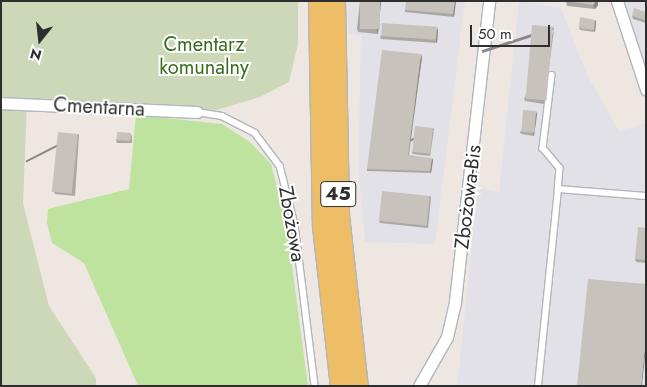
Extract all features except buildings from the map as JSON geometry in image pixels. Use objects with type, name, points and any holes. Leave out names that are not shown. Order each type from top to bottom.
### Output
[{"type":"main road","name":"45","points":[[318,1],[322,226],[340,386]]},
{"type":"main road","name":"45","points":[[335,1],[339,215],[358,386]]},
{"type":"street","name":"Zbożowa-Bis","points":[[420,386],[447,337],[455,301],[490,1]]},
{"type":"street","points":[[617,1],[646,89]]},
{"type":"street","name":"Cmentarna","points":[[1,103],[197,112]]},
{"type":"lane","points":[[538,386],[560,168],[543,148],[552,75]]},
{"type":"lane","name":"Zbożowa","points":[[197,112],[222,116],[254,133],[280,166],[295,226],[315,386]]},
{"type":"lane","points":[[558,189],[646,196]]},
{"type":"shaded area","points":[[347,1],[465,1],[435,244],[365,242],[358,165],[361,36],[349,34]]},
{"type":"shaded area","points":[[519,1],[561,8],[587,75],[619,131],[646,123],[646,386],[457,386],[478,188],[499,192]]},
{"type":"shaded area","points":[[617,1],[646,1],[646,89]]},
{"type":"green space","name":"Cmentarz komunalny","points":[[1,1],[298,1],[298,44],[289,82],[260,97],[217,110],[27,104],[23,203],[49,306],[96,378],[96,386],[1,386]]},
{"type":"green space","points":[[136,115],[222,124],[250,142],[271,164],[286,221],[308,386],[138,386],[84,263],[52,243],[47,223],[48,209],[129,189]]}]
